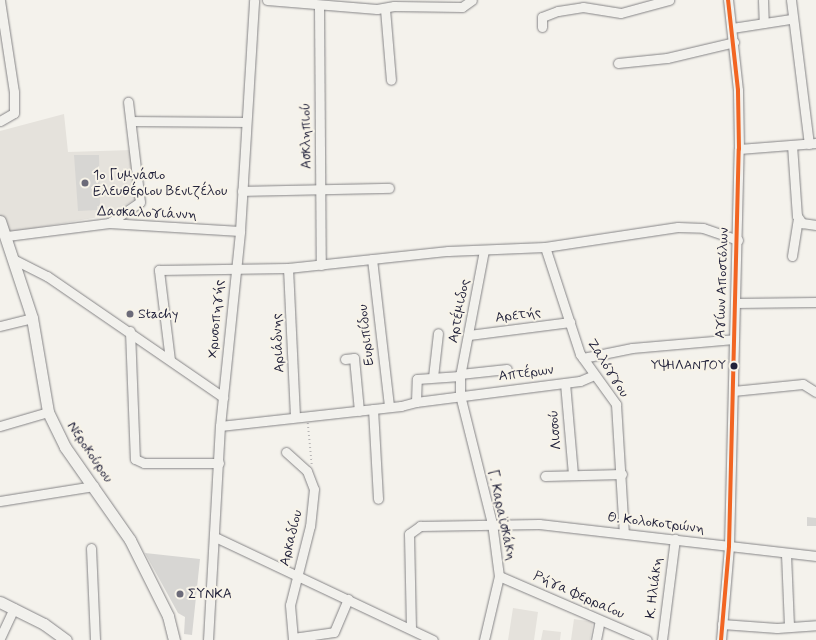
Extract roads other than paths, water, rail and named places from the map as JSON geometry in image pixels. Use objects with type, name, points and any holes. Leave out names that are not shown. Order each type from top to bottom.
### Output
[{"type":"main road","name":"Νεροκούρου","points":[[0,221],[15,260],[32,318],[48,412],[65,447],[94,486],[130,540],[168,616],[174,640]]},
{"type":"main road","points":[[0,602],[14,608],[66,640]]},
{"type":"street","points":[[0,0],[14,99],[14,112],[0,121]]},
{"type":"street","name":"Χρυσοπηγής","points":[[208,640],[215,537],[220,426],[235,266],[240,231],[254,0]]},
{"type":"street","points":[[267,0],[319,6],[383,9],[462,7],[472,0]]},
{"type":"street","points":[[542,27],[542,17],[558,11],[583,7],[621,13],[669,0]]},
{"type":"street","name":"Αγίων Αποστόλων","points":[[721,640],[729,546],[738,240],[739,149],[734,42],[728,0]]},
{"type":"street","points":[[763,0],[764,23]]},
{"type":"street","points":[[739,149],[813,143],[791,19],[791,0]]},
{"type":"street","name":"Ασκληπιού","points":[[319,6],[321,265]]},
{"type":"street","points":[[383,9],[391,80]]},
{"type":"street","points":[[732,28],[791,19]]},
{"type":"street","points":[[618,63],[667,58],[734,42]]},
{"type":"street","points":[[109,223],[140,202],[128,102]]},
{"type":"street","points":[[131,121],[246,122]]},
{"type":"street","points":[[792,145],[798,220],[792,256]]},
{"type":"street","points":[[242,191],[390,188]]},
{"type":"street","points":[[798,220],[816,225]]},
{"type":"street","name":"Δασκαλογιάννη","points":[[7,236],[109,223],[240,231]]},
{"type":"street","points":[[170,360],[159,270],[235,266],[288,268],[372,259],[484,250],[545,247],[678,227],[703,228],[738,240]]},
{"type":"street","name":"Ζαλόγγου","points":[[545,247],[583,358],[594,376],[616,404],[622,474],[624,533]]},
{"type":"street","name":"Αρτέμιδος","points":[[460,375],[469,335],[484,250]]},
{"type":"street","name":"Ευριπίδου","points":[[372,259],[389,408]]},
{"type":"street","points":[[15,260],[47,276],[130,331],[223,397]]},
{"type":"street","name":"Αριάδνης","points":[[288,268],[295,417]]},
{"type":"street","points":[[735,303],[816,302]]},
{"type":"street","points":[[0,326],[32,318]]},
{"type":"street","name":"Αρετής","points":[[469,335],[570,322]]},
{"type":"street","points":[[130,331],[135,459],[144,463],[219,463]]},
{"type":"street","points":[[433,377],[438,332]]},
{"type":"street","points":[[583,358],[632,348],[734,339]]},
{"type":"street","points":[[345,359],[354,358],[359,411]]},
{"type":"street","points":[[416,402],[415,381],[433,377],[507,369]]},
{"type":"street","name":"Γ. Καραϊσκάκη","points":[[460,375],[460,395],[492,524],[499,576],[484,640]]},
{"type":"street","name":"Απτέρων","points":[[460,395],[565,383],[594,376]]},
{"type":"street","name":"Λισσού","points":[[565,383],[573,475]]},
{"type":"street","points":[[733,391],[803,384],[816,392]]},
{"type":"street","points":[[220,426],[389,408],[460,395]]},
{"type":"street","points":[[373,409],[378,499]]},
{"type":"street","points":[[0,426],[48,412]]},
{"type":"street","name":"Αρκαδίου","points":[[286,452],[312,479],[310,526],[296,573],[290,605],[293,639]]},
{"type":"street","points":[[545,476],[622,474]]},
{"type":"street","points":[[0,501],[94,486]]},
{"type":"street","name":"Θ. Κολοκοτρώνη","points":[[415,634],[411,530],[420,526],[539,524],[674,539],[786,554],[816,556]]},
{"type":"street","points":[[215,537],[296,573],[415,634],[433,640]]},
{"type":"street","name":"Κ. Ηλιάκη","points":[[662,640],[674,539]]},
{"type":"street","points":[[91,548],[95,640]]},
{"type":"street","points":[[786,554],[789,627]]},
{"type":"street","name":"Ρήγα Φερραίου","points":[[499,576],[647,640]]},
{"type":"street","points":[[293,639],[332,635],[348,599]]},
{"type":"street","points":[[0,638],[14,608]]},
{"type":"street","points":[[596,640],[600,620]]},
{"type":"street","points":[[722,624],[789,627],[816,625]]},
{"type":"place","name":"1ο Γυμνάσιο Ελευθέριου Βενιζέλου","points":[[85,183]]},
{"type":"place","name":"Stachy","points":[[130,314]]},
{"type":"place","name":"ΥΨΗΛΑΝΤΟΥ","points":[[734,366]]},
{"type":"place","name":"ΣΥΝΚΑ","points":[[180,594]]}]
